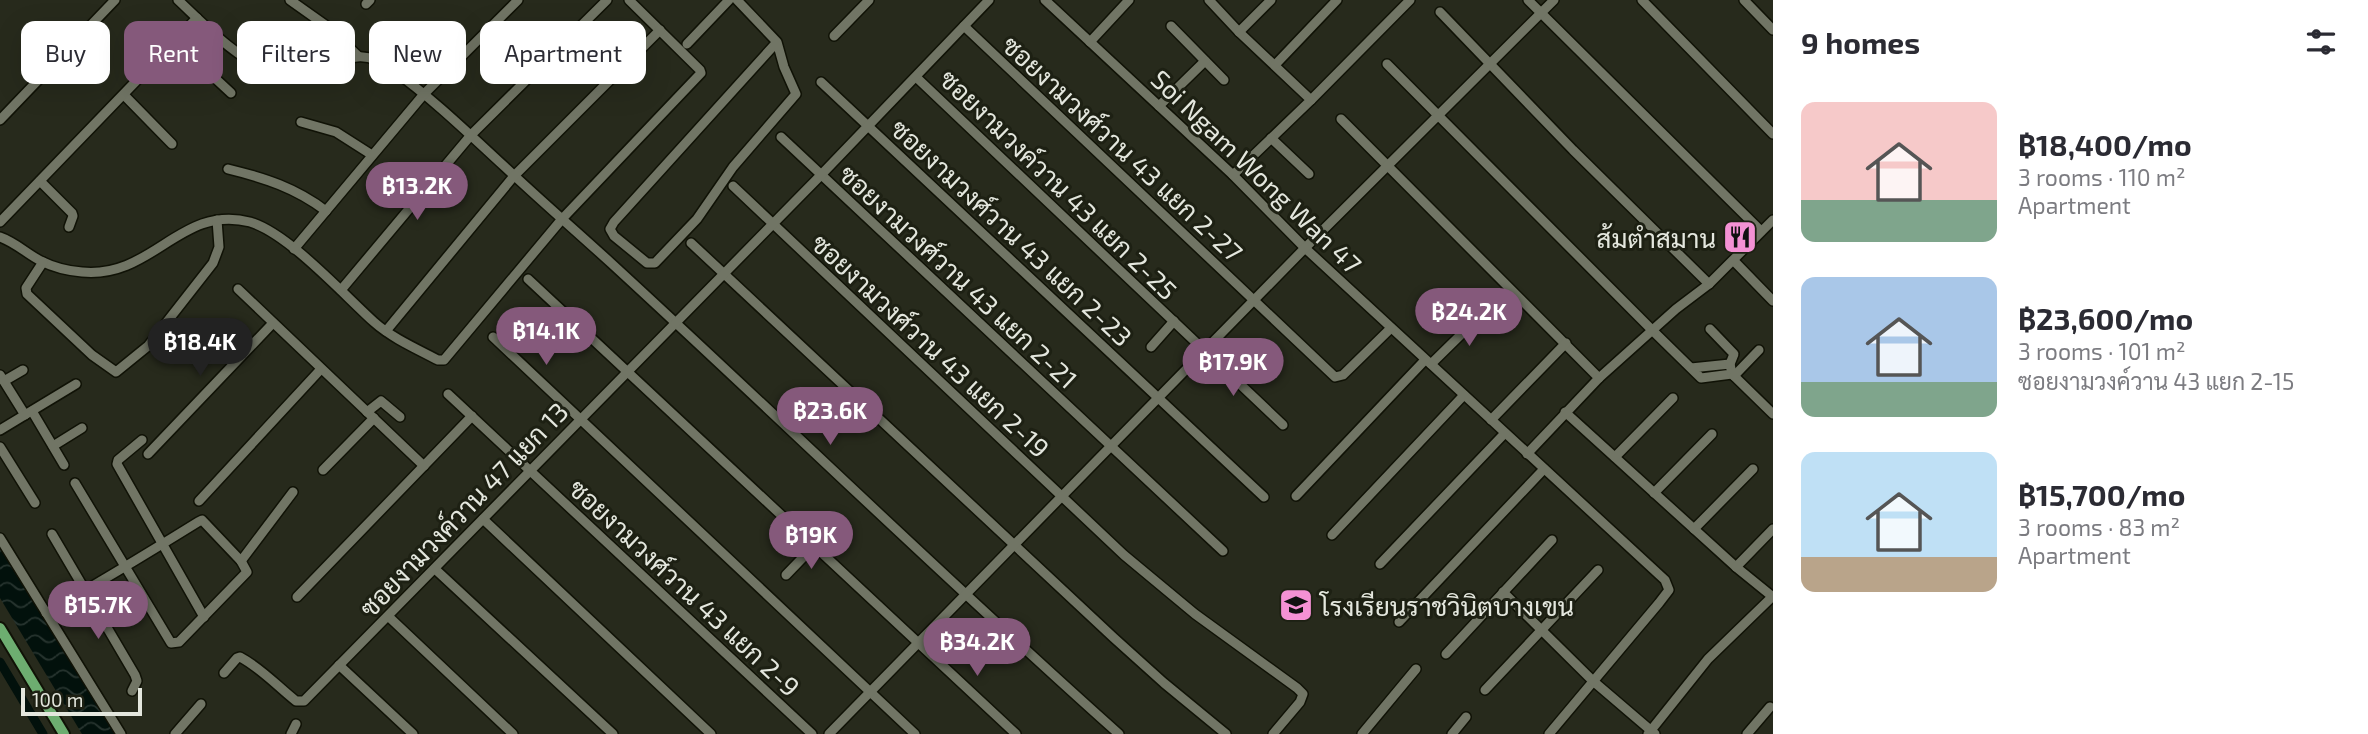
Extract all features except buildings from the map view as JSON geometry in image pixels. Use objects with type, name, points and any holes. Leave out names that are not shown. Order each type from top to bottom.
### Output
[{"type":"main road","points":[[0,628],[64,734]]},
{"type":"street","points":[[0,120],[115,0]]},
{"type":"street","points":[[178,0],[243,56],[262,66],[279,72],[308,75],[358,56],[377,59],[424,94],[675,322],[965,594],[1119,734]]},
{"type":"street","points":[[290,0],[328,27],[358,56]]},
{"type":"street","points":[[294,249],[424,94],[518,0]]},
{"type":"street","points":[[341,290],[471,135],[607,0]]},
{"type":"street","points":[[2,235],[43,262],[67,270],[103,273],[144,259],[191,227],[217,220],[248,222],[259,226],[294,249],[386,331],[438,360],[444,360],[562,219],[701,73],[629,0]]},
{"type":"street","points":[[687,44],[729,0]]},
{"type":"street","points":[[737,0],[777,42],[796,94],[733,167],[697,219],[655,263],[647,263],[614,236],[610,230],[614,222],[777,42]]},
{"type":"street","points":[[834,36],[869,0]]},
{"type":"street","name":"ซอยงามวงค์วาน 47 แยก 13","points":[[224,673],[237,657],[243,658],[299,703],[304,701],[821,175],[989,0]]},
{"type":"street","name":"Soi Ngam Wong Wan 47","points":[[1045,0],[1233,175],[1305,248],[1668,585],[1669,590],[1659,603],[1549,734]]},
{"type":"street","points":[[1090,42],[1129,0]]},
{"type":"street","points":[[1209,0],[1311,100]]},
{"type":"street","points":[[1239,32],[1271,0]]},
{"type":"street","points":[[1275,65],[1337,0]]},
{"type":"street","points":[[1233,175],[1410,0]]},
{"type":"street","points":[[1528,0],[1761,231]]},
{"type":"street","points":[[829,734],[1254,299],[1554,0]]},
{"type":"street","points":[[1642,0],[1773,134]]},
{"type":"street","points":[[1744,0],[1773,30]]},
{"type":"street","points":[[1440,12],[1489,65],[1709,284]]},
{"type":"street","points":[[194,21],[197,18]]},
{"type":"street","name":"ซอยงามวงศ์วาน 43 แยก 2-27","points":[[964,26],[1335,377],[1343,375],[1391,328]]},
{"type":"street","points":[[1171,26],[1224,80]]},
{"type":"street","points":[[386,331],[514,176],[660,30]]},
{"type":"street","points":[[1159,106],[1205,61]]},
{"type":"street","points":[[1387,64],[1701,377],[1733,375],[1759,350]]},
{"type":"street","name":"ซอยงามวงค์วาน 43 แยก 2-25","points":[[916,76],[1283,425]]},
{"type":"street","name":"ซอยงามวงศ์วาน 43 แยก 2-23","points":[[821,82],[1264,497]]},
{"type":"street","points":[[0,222],[134,84]]},
{"type":"street","points":[[221,84],[231,93]]},
{"type":"street","points":[[124,95],[172,145]]},
{"type":"street","points":[[1341,119],[1599,378]]},
{"type":"street","points":[[301,122],[335,132],[372,155]]},
{"type":"street","name":"ซอยงามวงศ์วาน 43 แยก 2-21","points":[[780,136],[1223,551]]},
{"type":"street","points":[[1271,138],[1309,174]]},
{"type":"street","points":[[228,169],[264,178],[292,189],[326,211]]},
{"type":"street","points":[[40,181],[74,216],[69,227]]},
{"type":"street","name":"ซอยงามวงศ์วาน 43 แยก 2-19","points":[[733,186],[771,225],[1124,555],[1303,694],[1300,702],[1273,734]]},
{"type":"street","points":[[43,262],[26,288],[27,294],[92,355],[116,372],[148,346],[213,263],[219,247],[217,220]]},
{"type":"street","points":[[1527,454],[1599,378],[1709,284],[1773,220]]},
{"type":"street","points":[[691,243],[1013,545],[1164,683],[1226,734]]},
{"type":"street","points":[[1734,261],[1773,301]]},
{"type":"street","points":[[528,279],[1016,734]]},
{"type":"street","points":[[238,289],[424,466]]},
{"type":"street","points":[[1296,496],[1428,362],[1486,310]]},
{"type":"street","points":[[1151,347],[1174,321]]},
{"type":"street","points":[[148,454],[273,323]]},
{"type":"street","points":[[1710,328],[1732,349],[1734,354],[1730,364],[1733,375],[1773,414]]},
{"type":"street","points":[[493,337],[915,734]]},
{"type":"street","points":[[1491,420],[1566,343]]},
{"type":"street","points":[[1691,368],[1730,364]]},
{"type":"street","points":[[200,501],[321,369]]},
{"type":"street","points":[[23,370],[2,378],[64,465]]},
{"type":"street","points":[[0,430],[76,384]]},
{"type":"street","name":"ซอยงามวงศ์วาน 43 แยก 2-9","points":[[448,394],[811,734]]},
{"type":"street","points":[[1332,535],[1464,396]]},
{"type":"street","points":[[1615,457],[1673,398]]},
{"type":"street","points":[[323,470],[381,401],[400,417]]},
{"type":"street","points":[[1503,593],[1651,733],[1718,648],[1773,596],[1736,567],[1565,412]]},
{"type":"street","points":[[297,597],[472,416]]},
{"type":"street","points":[[53,446],[82,428]]},
{"type":"street","points":[[1380,564],[1505,433]]},
{"type":"street","points":[[1654,493],[1712,434]]},
{"type":"street","points":[[142,440],[117,462],[204,617]]},
{"type":"street","points":[[0,447],[35,503]]},
{"type":"street","points":[[1399,622],[1544,469]]},
{"type":"street","points":[[1694,529],[1753,469]]},
{"type":"street","points":[[46,613],[86,590],[124,567],[163,544],[202,520],[247,570],[245,576],[179,642],[171,643],[124,567],[75,483]]},
{"type":"street","points":[[241,561],[293,492]]},
{"type":"street","points":[[483,519],[711,734]]},
{"type":"street","points":[[1736,567],[1773,529]]},
{"type":"street","points":[[52,534],[135,675],[132,691]]},
{"type":"street","points":[[0,538],[121,734]]},
{"type":"street","points":[[1446,654],[1552,540]]},
{"type":"street","points":[[786,575],[814,546]]},
{"type":"street","points":[[435,569],[612,734]]},
{"type":"street","points":[[1485,690],[1598,570]]},
{"type":"street","points":[[389,617],[513,734]]},
{"type":"street","points":[[339,665],[413,734]]},
{"type":"street","points":[[1362,734],[1416,669]]},
{"type":"street","points":[[174,734],[201,704]]},
{"type":"street","points":[[1747,734],[1770,706]]},
{"type":"street","points":[[1452,734],[1466,717]]},
{"type":"water","points":[[0,543],[115,734],[82,734],[0,598]]},
{"type":"waterway","points":[[0,662],[43,734]]},
{"type":"place","name":"ส้มตำสมาน","points":[[1740,237]]},
{"type":"place","name":"โรงเรียนราชวินิตบางเขน","points":[[1296,605]]}]
